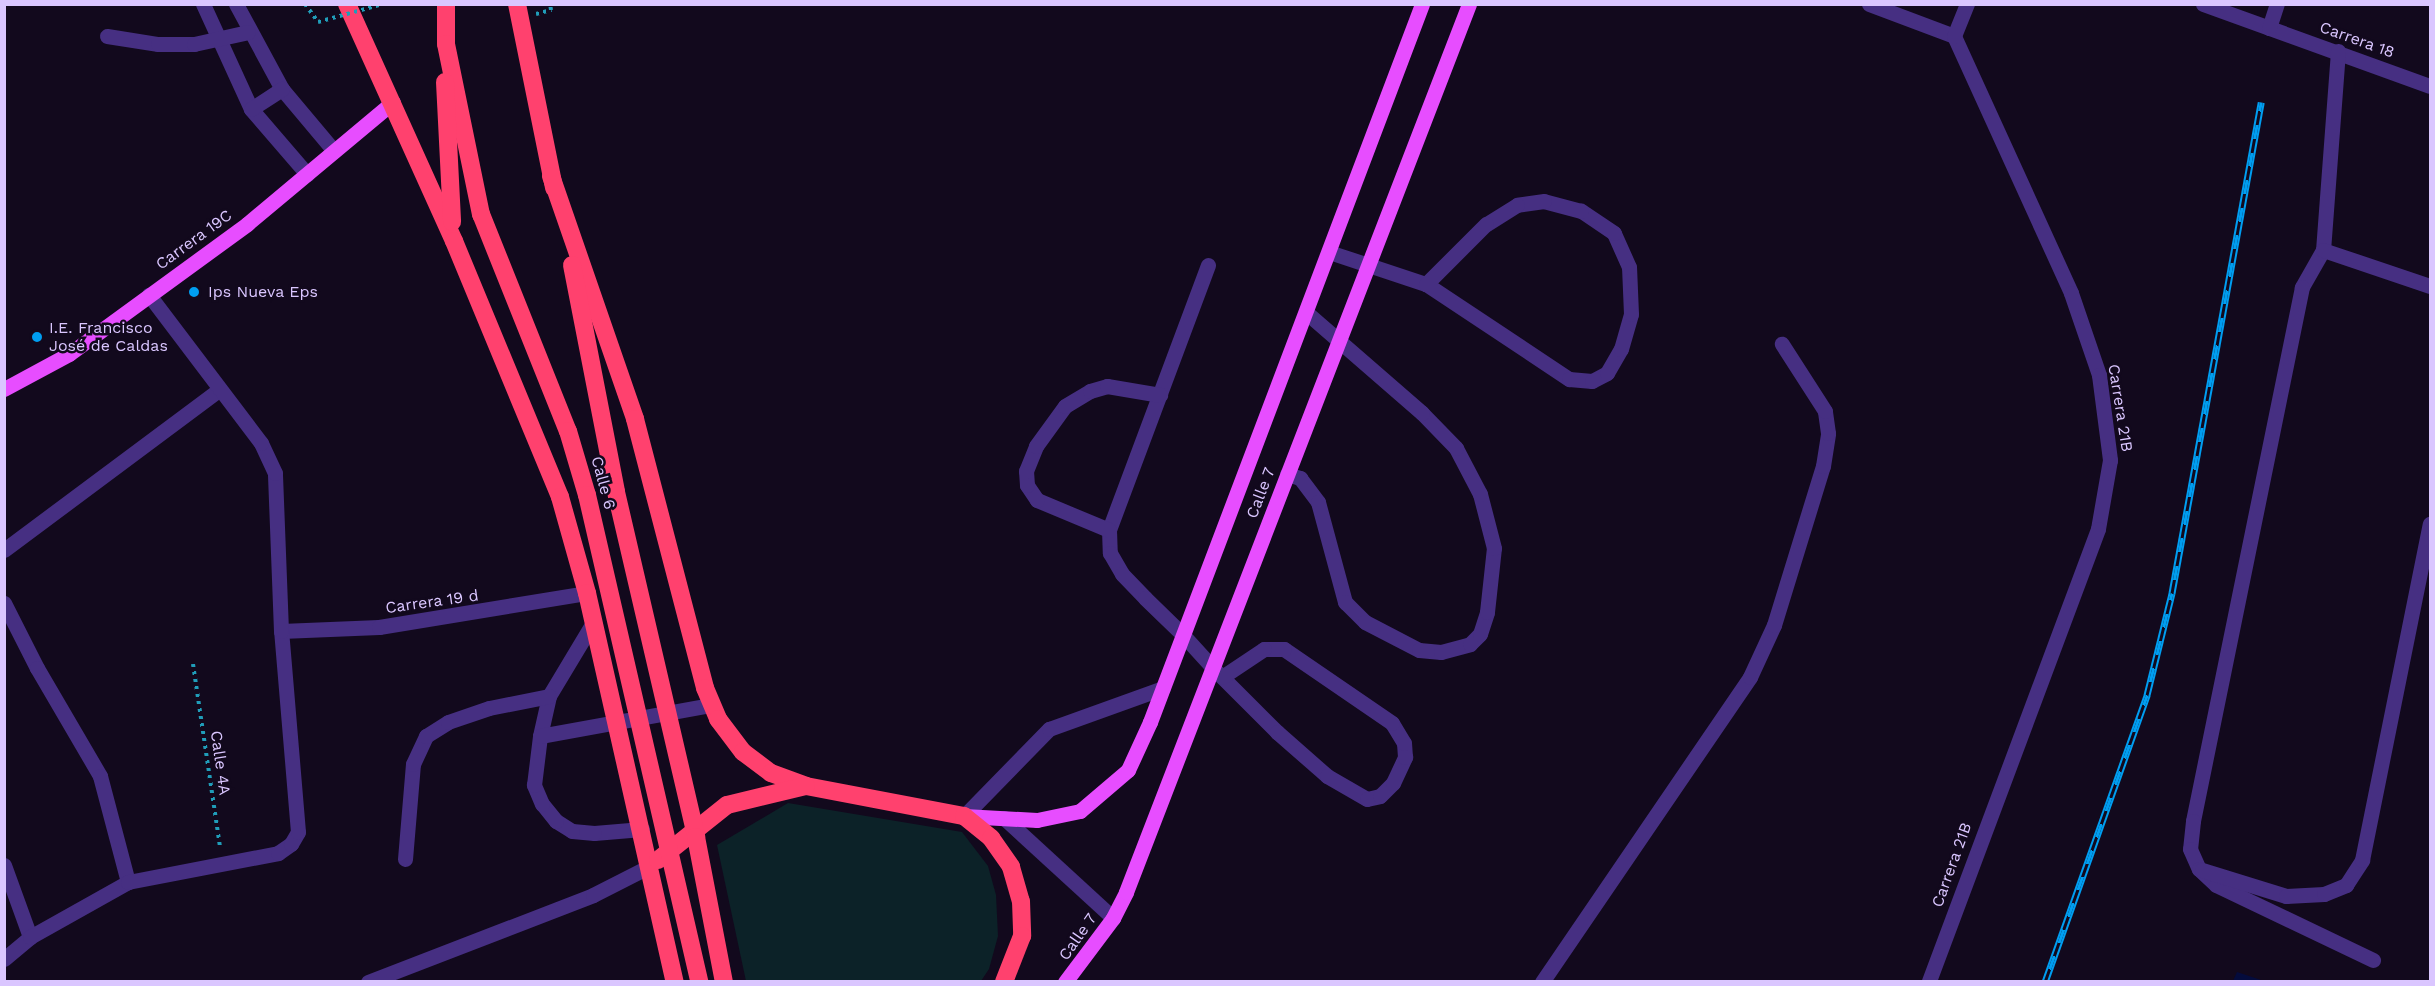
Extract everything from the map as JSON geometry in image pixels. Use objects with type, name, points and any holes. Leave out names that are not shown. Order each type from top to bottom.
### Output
[{"type":"highway","points":[[347,4],[454,241],[560,497],[594,621],[675,981]]},
{"type":"highway","name":"Calle 6","points":[[446,4],[446,44],[481,214],[568,431],[587,495],[699,981]]},
{"type":"highway","name":"Calle 6","points":[[517,4],[616,492],[696,837],[724,981]]},
{"type":"highway","points":[[446,44],[445,127],[454,241]]},
{"type":"highway","points":[[551,176],[635,418],[711,705],[743,752],[771,773],[806,786],[964,816],[991,838],[1011,867],[1021,901],[1022,936],[1004,981]]},
{"type":"highway","points":[[650,866],[727,805],[806,786]]},
{"type":"main road","name":"Calle 7","points":[[964,816],[1037,820],[1080,811],[1128,770],[1163,688],[1422,4]]},
{"type":"main road","name":"Calle 7","points":[[1065,981],[1113,918],[1217,673],[1287,474],[1469,4]]},
{"type":"main road","name":"Carrera 19C","points":[[4,389],[69,354],[247,224],[393,102]]},
{"type":"street","points":[[203,4],[251,109],[307,174]]},
{"type":"street","points":[[236,4],[248,32],[282,89],[334,151]]},
{"type":"street","points":[[1869,4],[1954,36],[1967,4]]},
{"type":"street","name":"Carrera 18","points":[[2204,4],[2430,86]]},
{"type":"street","points":[[2269,28],[2277,4]]},
{"type":"street","points":[[107,36],[158,44],[220,40],[248,32]]},
{"type":"street","name":"Carrera 21B","points":[[1929,981],[2098,529],[2110,460],[2099,375],[2071,293],[1954,36]]},
{"type":"street","points":[[2338,51],[2323,250],[2302,286],[2195,810],[2190,849],[2199,868],[2216,885],[2373,960]]},
{"type":"street","points":[[251,109],[282,89]]},
{"type":"street","points":[[1329,252],[1426,284],[1569,379],[1592,381],[1607,373],[1621,349],[1631,314],[1629,267],[1614,234],[1581,211],[1544,201],[1517,205],[1486,224],[1426,284]]},
{"type":"street","points":[[2323,250],[2430,286]]},
{"type":"street","points":[[1209,265],[1109,530],[1110,553],[1122,574],[1183,634],[1217,673],[1326,776],[1367,799],[1380,796],[1393,783],[1405,757],[1404,743],[1392,723],[1284,649],[1264,649],[1217,673]]},
{"type":"street","points":[[4,959],[30,937],[128,882],[278,853],[291,844],[298,832],[281,631],[275,473],[261,443],[148,295]]},
{"type":"street","points":[[1287,474],[1300,478],[1318,502],[1345,602],[1365,622],[1419,650],[1440,652],[1470,644],[1480,634],[1487,612],[1494,548],[1480,494],[1456,448],[1340,338],[1306,312]]},
{"type":"street","points":[[1542,981],[1750,677],[1774,625],[1823,466],[1828,433],[1825,411],[1782,344]]},
{"type":"street","points":[[1109,530],[1036,500],[1027,485],[1026,471],[1036,446],[1065,406],[1090,391],[1107,386],[1160,395]]},
{"type":"street","points":[[4,550],[220,389]]},
{"type":"street","points":[[2199,868],[2286,896],[2324,894],[2346,885],[2362,860],[2430,524]]},
{"type":"street","name":"Carrera 19 d","points":[[281,631],[379,627],[587,593]]},
{"type":"street","points":[[4,603],[37,668],[100,777],[128,882]]},
{"type":"street","points":[[594,621],[549,696],[540,736],[534,785],[542,804],[556,821],[572,831],[594,833],[642,829]]},
{"type":"street","points":[[964,816],[1049,729],[1163,688]]},
{"type":"street","points":[[405,859],[413,764],[426,736],[448,722],[489,708],[549,696]]},
{"type":"street","points":[[540,736],[711,705]]},
{"type":"street","points":[[1004,818],[1113,918]]},
{"type":"street","points":[[4,864],[30,937]]},
{"type":"street","points":[[368,981],[592,895],[650,866]]},
{"type":"path","points":[[305,4],[318,22],[383,4]]},
{"type":"path","points":[[550,4],[551,10]]},
{"type":"path","name":"Calle 4A","points":[[193,664],[222,865]]},
{"type":"shaded area","points":[[788,803],[962,832],[988,866],[996,895],[998,936],[989,969],[981,981],[746,981],[717,845]]},
{"type":"shaded area","points":[[2237,972],[2264,981],[2233,981]]},
{"type":"railway","points":[[2045,982],[2147,695],[2172,593],[2261,102]]},
{"type":"place","name":"Ips Nueva Eps","points":[[194,292]]},
{"type":"place","name":"I.E. Francisco José de Caldas","points":[[37,337]]}]
